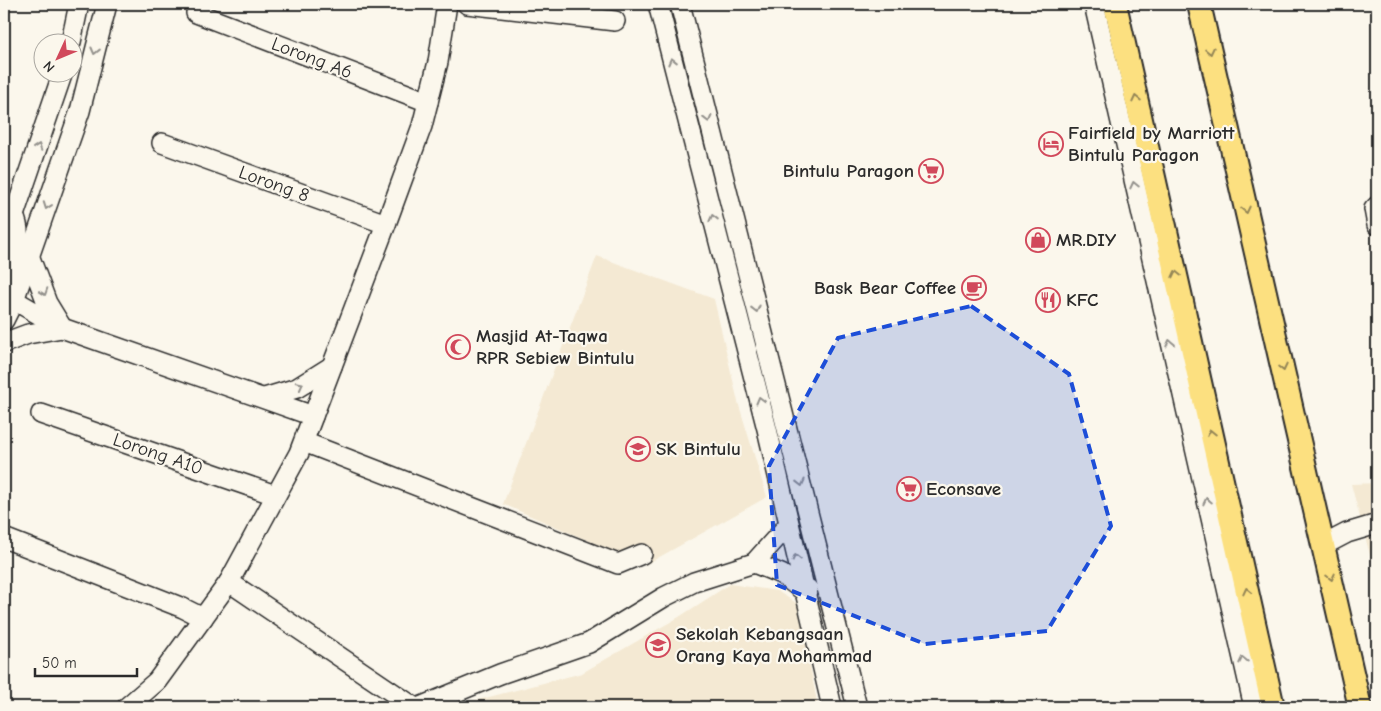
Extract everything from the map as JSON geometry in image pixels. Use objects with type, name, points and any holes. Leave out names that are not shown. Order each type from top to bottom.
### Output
[{"type":"main road","points":[[1115,4],[1273,707]]},
{"type":"main road","points":[[1199,4],[1360,707]]},
{"type":"street","points":[[73,32],[79,4]]},
{"type":"street","points":[[4,320],[14,300],[80,111],[106,4]]},
{"type":"street","points":[[127,707],[157,681],[229,582],[304,442],[422,126],[438,62],[447,4]]},
{"type":"street","points":[[467,4],[615,21]]},
{"type":"street","points":[[658,4],[767,429],[832,707]]},
{"type":"street","points":[[680,4],[857,707]]},
{"type":"street","points":[[1094,4],[1254,707]]},
{"type":"street","name":"Lorong A6","points":[[196,13],[428,102]]},
{"type":"street","points":[[4,242],[60,82]]},
{"type":"street","name":"Lorong 8","points":[[162,143],[386,224]]},
{"type":"street","points":[[1377,206],[1374,209],[1377,224]]},
{"type":"street","points":[[14,216],[19,225],[19,234],[8,280],[14,300],[62,328],[313,416]]},
{"type":"street","points":[[29,255],[47,303],[62,328]]},
{"type":"street","points":[[4,343],[28,334],[62,328]]},
{"type":"street","points":[[264,398],[297,388],[332,366]]},
{"type":"street","name":"Lorong A10","points":[[41,414],[275,495]]},
{"type":"street","points":[[420,707],[500,674],[589,643],[664,597],[694,582],[754,563],[788,521],[775,426],[784,418]]},
{"type":"street","points":[[304,442],[618,564],[642,554]]},
{"type":"street","points":[[1324,544],[1347,533],[1377,524]]},
{"type":"street","points":[[4,538],[183,608],[203,618]]},
{"type":"street","points":[[754,563],[781,574],[804,591]]},
{"type":"street","points":[[229,582],[414,707]]},
{"type":"street","points":[[804,591],[826,584]]},
{"type":"highlighted area","points":[[971,306],[1069,374],[1111,526],[1047,631],[925,644],[777,585],[769,466],[838,338]]},
{"type":"shaded area","name":"SK Bintulu","points":[[597,256],[714,299],[738,402],[767,497],[645,565],[503,504]]},
{"type":"shaded area","points":[[1377,483],[1377,581],[1351,484]]},
{"type":"shaded area","points":[[730,584],[777,591],[798,604],[818,707],[467,707],[466,703],[582,673],[679,617]]},
{"type":"place","name":"Fairfield by Marriott Bintulu Paragon","points":[[1051,144]]},
{"type":"place","name":"Bintulu Paragon","points":[[931,171]]},
{"type":"place","name":"MR.DIY","points":[[1038,240]]},
{"type":"place","name":"Bask Bear Coffee","points":[[974,288]]},
{"type":"place","name":"KFC","points":[[1048,300]]},
{"type":"place","name":"Masjid At-Taqwa RPR Sebiew Bintulu","points":[[458,347]]},
{"type":"place","name":"SK Bintulu","points":[[638,449]]},
{"type":"place","name":"Econsave","points":[[909,489]]},
{"type":"place","name":"Sekolah Kebangsaan Orang Kaya Mohammad","points":[[658,645]]}]
